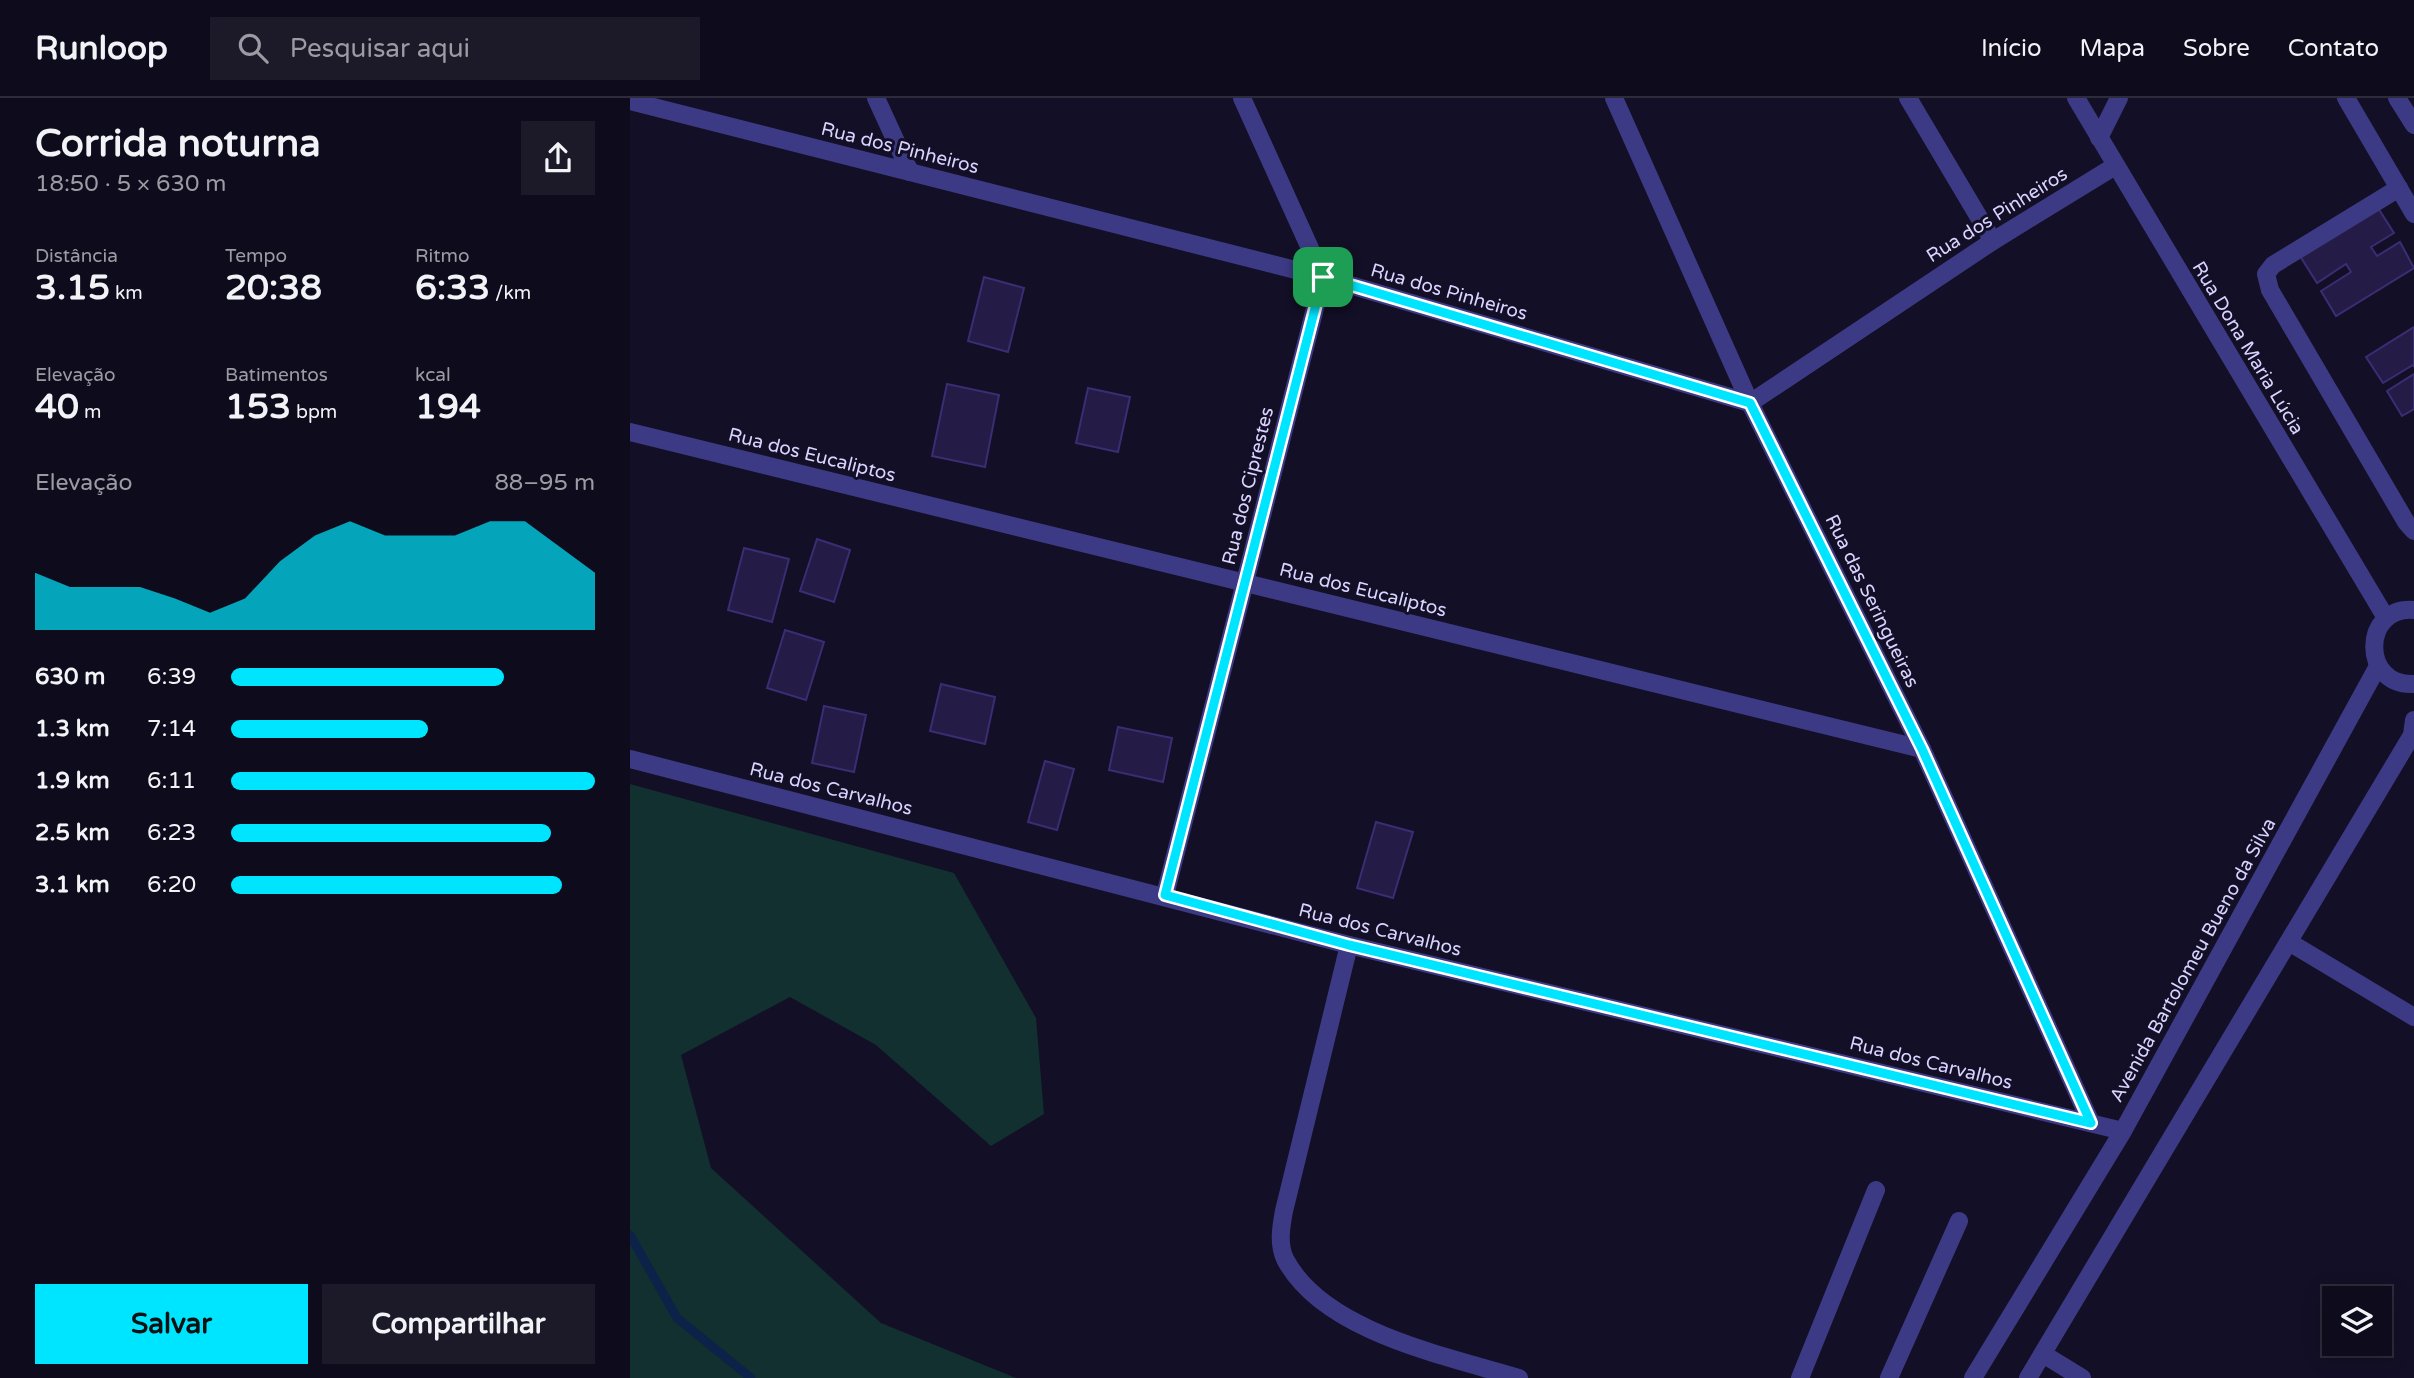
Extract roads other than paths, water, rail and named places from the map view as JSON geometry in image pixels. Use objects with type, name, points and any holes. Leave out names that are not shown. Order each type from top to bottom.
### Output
[{"type":"street","points":[[876,98],[910,172]]},
{"type":"street","points":[[1242,98],[1323,277]]},
{"type":"street","name":"Rua das Seringueiras","points":[[1614,98],[1750,403],[1922,749],[2091,1123]]},
{"type":"street","points":[[1908,98],[1993,241]]},
{"type":"street","name":"Rua Dona Maria Lúcia","points":[[2076,98],[2386,618]]},
{"type":"street","points":[[2099,138],[2119,98]]},
{"type":"street","points":[[2346,98],[2414,214]]},
{"type":"street","points":[[2397,98],[2414,125]]},
{"type":"street","name":"Rua dos Pinheiros","points":[[630,101],[1323,277],[1750,403],[1993,241],[2115,166]]},
{"type":"street","points":[[2399,188],[2273,265],[2266,274],[2276,302],[2406,522],[2414,531]]},
{"type":"street","name":"Rua dos Ciprestes","points":[[1165,895],[1323,277]]},
{"type":"street","name":"Rua dos Eucaliptos","points":[[630,432],[1922,749]]},
{"type":"street","points":[[2386,618],[2412,607]]},
{"type":"street","name":"Avenida Bartolomeu Bueno da Silva","points":[[1973,1378],[2123,1131],[2378,666],[2373,640],[2386,618]]},
{"type":"street","points":[[2378,666],[2395,681],[2414,684]]},
{"type":"street","points":[[2028,1378],[2412,735],[2414,720]]},
{"type":"street","name":"Rua dos Carvalhos","points":[[630,759],[1165,895],[1349,945],[2123,1131]]},
{"type":"street","points":[[2289,942],[2414,1017]]},
{"type":"street","points":[[1349,945],[1284,1211],[1280,1234],[1284,1257],[1301,1282],[1328,1305],[1364,1326],[1410,1344],[1519,1378]]},
{"type":"street","points":[[1800,1378],[1876,1190]]},
{"type":"street","points":[[1889,1378],[1959,1222]]},
{"type":"street","points":[[2043,1354],[2082,1378]]},
{"type":"waterway","points":[[630,1235],[677,1318],[751,1378]]}]
